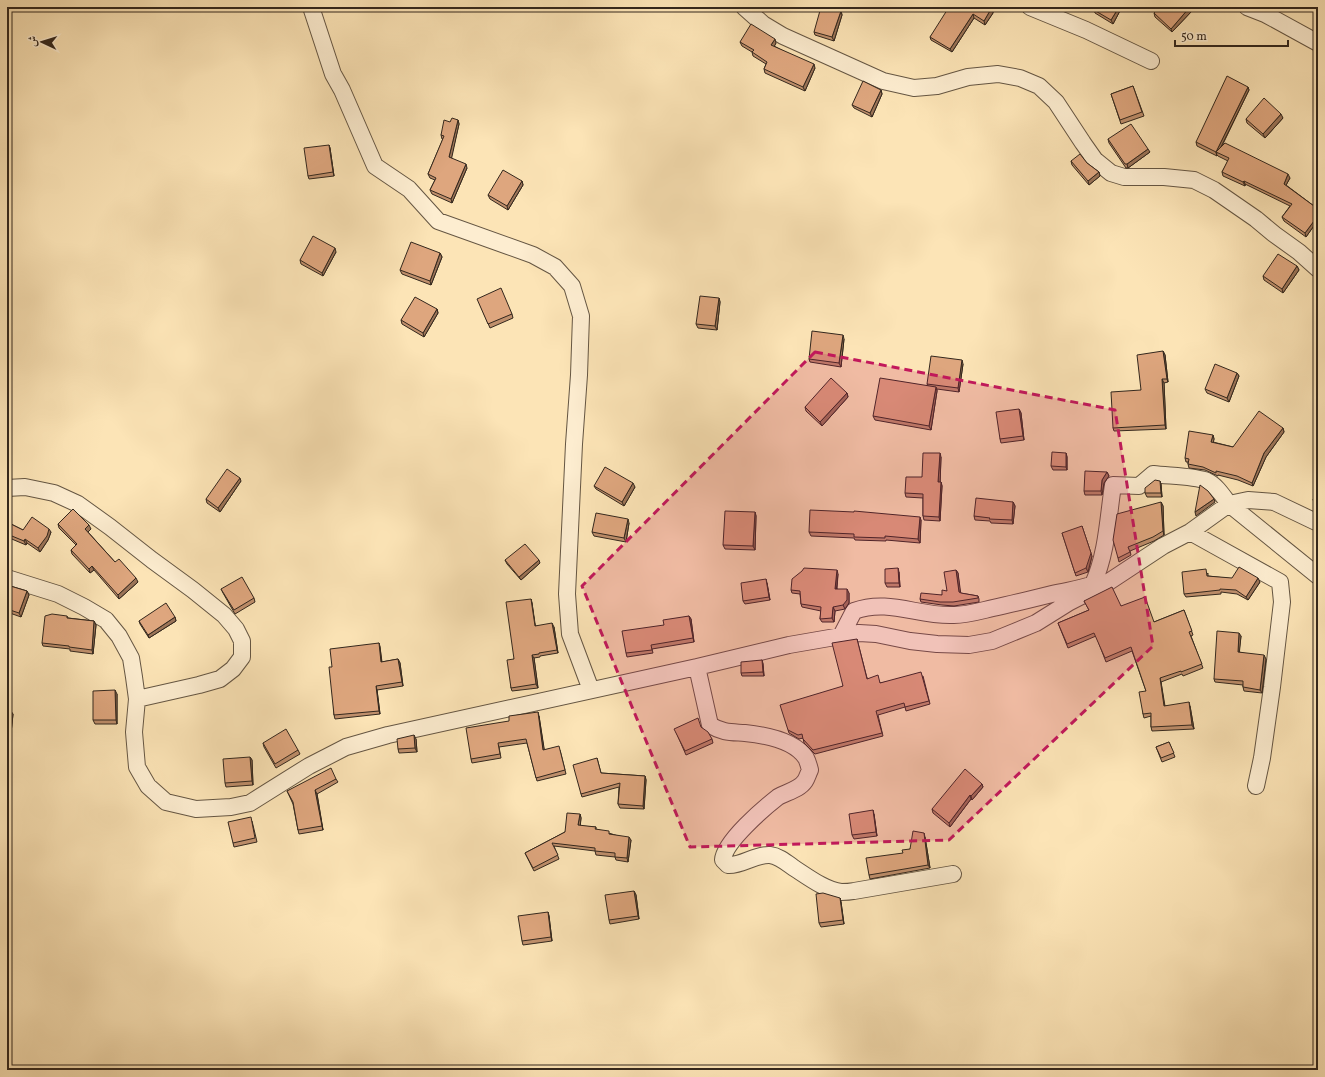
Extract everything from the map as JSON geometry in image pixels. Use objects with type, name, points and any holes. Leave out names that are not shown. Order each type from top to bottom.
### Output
[{"type":"street","points":[[310,7],[333,74],[342,90],[375,166],[409,189],[438,221],[533,255],[555,267],[572,286],[581,316],[567,594],[570,634],[591,690]]},
{"type":"street","points":[[744,7],[763,24],[783,36],[883,81],[914,88],[937,86],[968,77],[998,74],[1020,78],[1039,86],[1056,102],[1083,144],[1096,160],[1111,173],[1124,177],[1179,178],[1194,180],[1201,183],[1214,190],[1256,219],[1318,269]]},
{"type":"street","points":[[1030,7],[1086,30],[1151,61]]},
{"type":"street","points":[[1247,7],[1265,14],[1318,44]]},
{"type":"street","points":[[840,636],[854,611],[864,608],[876,606],[898,608],[952,616],[970,614],[1059,592],[1081,589],[1093,584],[1104,552],[1113,485],[1139,486],[1153,474],[1195,478],[1208,481],[1219,491],[1229,504],[1318,576]]},
{"type":"street","points":[[7,488],[25,487],[54,493],[78,504],[194,590],[224,615],[236,629],[242,641],[242,657],[234,669],[220,679],[137,699]]},
{"type":"street","points":[[7,578],[58,594],[106,620],[119,636],[131,658],[137,699],[134,732],[137,767],[148,786],[166,802],[196,809],[230,807],[250,803],[309,766],[346,747],[388,735],[697,667],[789,645],[859,633],[876,634],[910,641],[937,644],[969,645],[992,641],[1036,623],[1068,603],[1107,583],[1163,546],[1190,532],[1229,504],[1248,500],[1274,502],[1318,523]]},
{"type":"street","points":[[1190,532],[1280,582],[1282,602],[1262,758],[1256,786]]},
{"type":"street","points":[[697,667],[710,725],[717,730],[758,735],[781,741],[797,748],[806,759],[810,770],[804,782],[774,800],[764,808],[737,836],[727,848],[724,855],[723,860],[728,865],[733,866],[750,859],[770,855],[780,858],[827,887],[840,892],[854,891],[953,874]]},
{"type":"highlighted area","points":[[815,352],[1115,410],[1153,646],[949,840],[690,847],[582,586]]},
{"type":"building","points":[[821,7],[841,11],[832,37],[814,32]]},
{"type":"building","points":[[949,7],[992,7],[984,21],[973,14],[950,49],[930,37]]},
{"type":"building","points":[[1095,7],[1119,7],[1111,20],[1094,10]]},
{"type":"building","points":[[1159,7],[1189,8],[1171,29],[1154,13]]},
{"type":"building","points":[[751,24],[775,39],[771,45],[814,64],[803,87],[764,69],[767,62],[752,52],[754,50],[740,42]]},
{"type":"building","points":[[1227,76],[1248,87],[1216,152],[1196,142]]},
{"type":"building","points":[[863,81],[881,90],[870,113],[852,105]]},
{"type":"building","points":[[1133,86],[1142,112],[1120,120],[1111,94]]},
{"type":"building","points":[[1264,98],[1281,114],[1263,134],[1246,119]]},
{"type":"building","points":[[452,118],[458,120],[449,157],[466,164],[451,199],[430,190],[436,178],[428,174],[444,136],[441,135],[444,120],[450,122]]},
{"type":"building","points":[[1131,124],[1148,149],[1125,164],[1108,139]]},
{"type":"building","points":[[1225,143],[1288,174],[1284,184],[1318,209],[1318,217],[1305,233],[1282,217],[1292,204],[1222,172],[1229,158],[1216,152]]},
{"type":"building","points":[[329,145],[333,172],[308,176],[304,148]]},
{"type":"building","points":[[1080,154],[1087,163],[1099,172],[1088,181],[1071,161]]},
{"type":"building","points":[[503,170],[522,181],[507,206],[488,195]]},
{"type":"building","points":[[313,236],[335,248],[322,273],[300,260]]},
{"type":"building","points":[[411,242],[440,253],[430,281],[400,270]]},
{"type":"building","points":[[1278,254],[1297,266],[1282,289],[1263,276]]},
{"type":"building","points":[[501,288],[512,314],[488,324],[477,299]]},
{"type":"building","points":[[700,296],[719,298],[715,326],[696,324]]},
{"type":"building","points":[[415,297],[437,309],[423,333],[401,320]]},
{"type":"building","points":[[812,331],[843,335],[839,363],[809,359]]},
{"type":"building","points":[[1163,351],[1167,379],[1162,379],[1165,425],[1113,428],[1111,392],[1141,390],[1137,355]]},
{"type":"building","points":[[931,356],[962,360],[958,388],[927,384]]},
{"type":"building","points":[[1215,364],[1237,373],[1227,398],[1205,389]]},
{"type":"building","points":[[831,378],[847,393],[820,422],[805,407]]},
{"type":"building","points":[[880,378],[936,387],[929,426],[873,416]]},
{"type":"building","points":[[1019,409],[1023,436],[1000,439],[996,412]]},
{"type":"building","points":[[1259,411],[1283,428],[1264,453],[1252,483],[1237,476],[1216,471],[1216,473],[1203,467],[1188,464],[1189,459],[1185,458],[1189,431],[1213,435],[1211,442],[1233,447]]},
{"type":"building","points":[[1052,452],[1066,453],[1066,467],[1051,466]]},
{"type":"building","points":[[923,453],[940,453],[938,482],[941,482],[939,517],[923,516],[923,494],[905,493],[906,477],[922,477]]},
{"type":"building","points":[[605,467],[633,483],[622,502],[594,486]]},
{"type":"building","points":[[227,469],[240,478],[218,508],[206,499]]},
{"type":"building","points":[[1085,471],[1107,472],[1102,480],[1101,491],[1084,491]]},
{"type":"building","points":[[1155,480],[1160,481],[1161,493],[1145,493],[1145,488]]},
{"type":"building","points":[[1200,485],[1208,491],[1214,499],[1195,512]]},
{"type":"building","points":[[1318,490],[1318,502],[1313,500]]},
{"type":"building","points":[[976,498],[1013,502],[1012,520],[989,519],[990,518],[974,516]]},
{"type":"building","points":[[1161,502],[1163,531],[1153,537],[1128,547],[1130,552],[1118,558],[1113,540],[1117,514]]},
{"type":"building","points":[[73,509],[89,525],[85,529],[115,562],[119,559],[136,578],[118,595],[92,566],[89,569],[71,550],[77,544],[58,524]]},
{"type":"building","points":[[810,510],[854,511],[920,517],[918,539],[885,536],[885,538],[854,537],[854,534],[809,532]]},
{"type":"building","points":[[725,511],[755,512],[753,546],[723,545]]},
{"type":"building","points":[[596,513],[628,519],[624,538],[592,532]]},
{"type":"building","points":[[32,517],[49,529],[47,536],[38,548],[25,539],[24,541],[7,534],[7,522],[23,530]]},
{"type":"building","points":[[1082,526],[1091,553],[1086,568],[1075,573],[1062,533]]},
{"type":"building","points":[[525,544],[539,560],[519,577],[505,560]]},
{"type":"building","points":[[1239,567],[1258,578],[1246,597],[1236,590],[1220,589],[1184,594],[1182,572],[1206,569],[1207,576],[1232,578]]},
{"type":"building","points":[[804,568],[837,570],[835,589],[847,589],[847,600],[843,605],[833,607],[832,618],[820,619],[821,607],[801,604],[800,591],[791,590],[792,579]]},
{"type":"building","points":[[898,568],[899,583],[885,583],[885,569]]},
{"type":"building","points":[[956,570],[959,592],[978,596],[978,598],[953,602],[920,599],[921,593],[942,595],[942,590],[947,591],[944,572]]},
{"type":"building","points":[[242,577],[254,598],[234,610],[221,589]]},
{"type":"building","points":[[766,579],[769,597],[743,601],[741,583]]},
{"type":"building","points":[[7,585],[27,591],[19,613],[7,609]]},
{"type":"building","points":[[1112,587],[1121,606],[1145,597],[1154,622],[1184,610],[1192,631],[1189,632],[1202,664],[1160,678],[1164,706],[1189,702],[1192,725],[1151,727],[1151,713],[1143,714],[1139,692],[1146,691],[1131,647],[1105,658],[1094,633],[1067,644],[1058,623],[1089,610],[1084,601]]},
{"type":"building","points":[[531,599],[535,626],[552,623],[557,650],[532,655],[536,684],[511,688],[507,660],[514,659],[506,602]]},
{"type":"building","points":[[166,603],[175,617],[148,635],[139,621]]},
{"type":"building","points":[[52,614],[67,616],[67,618],[94,621],[92,650],[42,643],[45,616]]},
{"type":"building","points":[[689,616],[693,638],[651,645],[652,650],[626,653],[622,631],[664,625],[663,620]]},
{"type":"building","points":[[1217,631],[1239,633],[1238,652],[1264,655],[1260,690],[1243,687],[1243,681],[1214,679]]},
{"type":"building","points":[[857,639],[867,679],[878,675],[880,683],[921,672],[929,701],[905,707],[904,703],[876,711],[882,733],[813,750],[803,739],[802,734],[798,735],[788,730],[780,705],[843,686],[832,643]]},
{"type":"building","points":[[379,643],[381,662],[398,659],[402,682],[376,686],[379,711],[334,715],[329,667],[332,667],[330,649]]},
{"type":"building","points":[[762,660],[763,672],[741,673],[741,662]]},
{"type":"building","points":[[115,690],[116,720],[93,720],[93,691]]},
{"type":"building","points":[[7,710],[11,711],[8,740],[7,740]]},
{"type":"building","points":[[538,712],[543,750],[559,746],[565,770],[536,778],[526,739],[498,743],[500,754],[471,759],[466,728],[509,721],[509,716]]},
{"type":"building","points":[[698,718],[701,727],[708,732],[712,739],[685,751],[674,729]]},
{"type":"building","points":[[286,729],[298,750],[275,764],[263,743]]},
{"type":"building","points":[[414,735],[415,748],[398,749],[397,739]]},
{"type":"building","points":[[1169,742],[1174,753],[1161,758],[1156,747]]},
{"type":"building","points":[[250,757],[252,781],[225,783],[223,759]]},
{"type":"building","points":[[597,758],[601,773],[645,776],[643,806],[618,804],[620,783],[581,794],[573,765]]},
{"type":"building","points":[[331,768],[336,779],[315,790],[322,826],[298,830],[293,802],[287,791]]},
{"type":"building","points":[[965,769],[982,784],[971,796],[970,795],[949,823],[932,809]]},
{"type":"building","points":[[873,810],[876,832],[852,835],[849,814]]},
{"type":"building","points":[[567,813],[580,814],[578,825],[596,827],[595,829],[609,831],[609,834],[629,837],[627,858],[615,857],[615,853],[595,851],[595,848],[552,843],[558,855],[533,868],[525,853],[565,832]]},
{"type":"building","points":[[251,817],[255,838],[233,843],[228,822]]},
{"type":"building","points":[[913,831],[924,833],[928,865],[869,875],[866,858],[903,853],[902,850],[910,849]]},
{"type":"building","points":[[634,891],[638,916],[609,920],[605,895]]},
{"type":"building","points":[[823,893],[840,898],[843,920],[819,923],[816,894]]},
{"type":"building","points":[[548,912],[551,937],[522,941],[518,916]]}]
